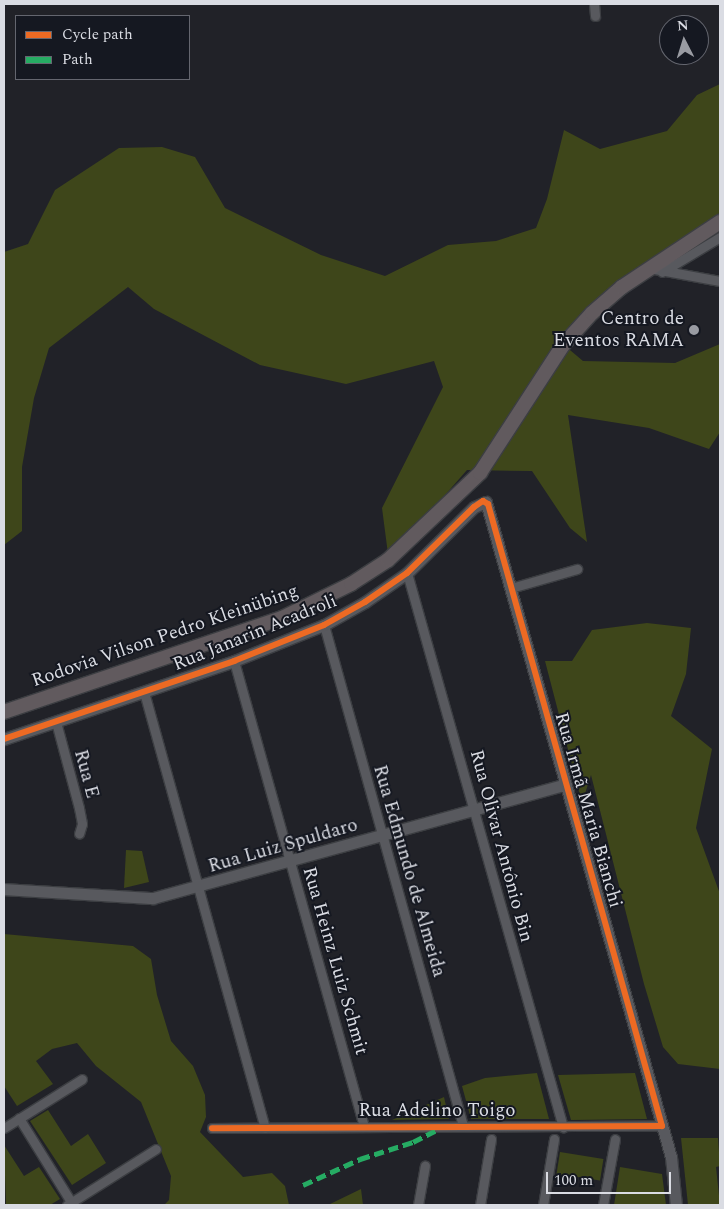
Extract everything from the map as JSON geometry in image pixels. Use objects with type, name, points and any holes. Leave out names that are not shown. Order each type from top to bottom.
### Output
[{"type":"main road","name":"Rodovia Vilson Pedro Kleinübing","points":[[4,712],[282,618],[351,584],[388,560],[480,473],[574,332],[622,287],[655,270],[720,222]]},
{"type":"street","points":[[594,4],[595,16]]},
{"type":"street","points":[[655,270],[720,237]]},
{"type":"street","points":[[655,270],[720,281]]},
{"type":"street","name":"Rua Janarin Acadroli","points":[[4,739],[234,661],[324,625],[366,602],[407,573],[474,507],[486,502]]},
{"type":"street","name":"Rua Irmã Maria Bianchi","points":[[486,502],[671,1157],[676,1205]]},
{"type":"street","points":[[511,588],[577,569]]},
{"type":"street","name":"Rua Olivar Antônio Bin","points":[[407,573],[563,1127]]},
{"type":"street","name":"Rua Edmundo de Almeida","points":[[324,625],[463,1126]]},
{"type":"street","name":"Rua Heinz Luiz Schmit","points":[[234,661],[364,1126]]},
{"type":"street","points":[[144,692],[264,1127]]},
{"type":"street","name":"Rua E","points":[[56,722],[79,808],[82,824],[79,834]]},
{"type":"street","name":"Rua Luiz Spuldaro","points":[[4,889],[153,898],[198,888],[566,784]]},
{"type":"street","points":[[4,1128],[82,1079]]},
{"type":"street","points":[[19,1118],[69,1204],[156,1149]]},
{"type":"street","name":"Rua Adelino Toigo","points":[[212,1128],[662,1126]]},
{"type":"street","points":[[480,1205],[491,1139]]},
{"type":"street","points":[[603,1205],[615,1139]]},
{"type":"street","points":[[542,1205],[554,1140]]},
{"type":"street","points":[[418,1205],[425,1166]]},
{"type":"green space","points":[[720,84],[720,215],[618,281],[588,307],[558,340],[583,361],[675,363],[720,344],[720,432],[709,449],[649,428],[568,415],[587,542],[570,528],[532,471],[467,470],[403,543],[388,554],[382,508],[443,387],[434,361],[346,384],[260,365],[154,309],[128,287],[49,348],[34,398],[22,467],[22,531],[4,545],[4,252],[28,244],[55,190],[119,148],[162,147],[195,157],[225,208],[321,255],[385,276],[448,245],[496,241],[536,228],[547,199],[564,130],[600,149],[667,131],[697,95]]},
{"type":"green space","points":[[647,623],[691,628],[686,674],[671,716],[712,749],[696,828],[720,894],[720,1069],[678,1064],[663,1047],[644,984],[591,775],[582,803],[545,661],[572,661],[592,630]]},
{"type":"green space","points":[[126,850],[142,851],[149,882],[124,888]]},
{"type":"green space","points":[[4,934],[133,946],[151,959],[157,995],[171,1041],[193,1066],[205,1095],[206,1117],[200,1132],[243,1177],[272,1173],[285,1186],[289,1205],[164,1205],[169,1200],[171,1176],[141,1102],[96,1066],[77,1043],[52,1049],[36,1061],[53,1084],[17,1106],[4,1086]]},
{"type":"green space","points":[[537,1073],[549,1119],[471,1119],[462,1086],[485,1078]]},
{"type":"green space","points":[[635,1073],[647,1119],[571,1120],[558,1075]]},
{"type":"green space","points":[[444,1097],[449,1119],[392,1120]]},
{"type":"green space","points":[[48,1110],[71,1146],[88,1134],[106,1163],[72,1185],[30,1121]]},
{"type":"green space","points":[[681,1138],[718,1138],[720,1166],[716,1167],[720,1205],[688,1205]]},
{"type":"green space","points":[[4,1145],[24,1176],[39,1167],[60,1199],[50,1205],[6,1205]]},
{"type":"green space","points":[[560,1152],[603,1159],[600,1181],[557,1174]]},
{"type":"green space","points":[[620,1167],[662,1174],[666,1205],[614,1205]]},
{"type":"green space","points":[[361,1189],[363,1205],[328,1205]]},
{"type":"marked path","points":[[303,1185],[360,1159],[413,1142],[437,1130]]},
{"type":"cycle path","points":[[4,739],[234,661],[324,625],[365,602],[407,573],[474,507],[483,501],[488,504],[662,1126],[212,1128]]},
{"type":"place","name":"Centro de Eventos RAMA","points":[[694,330]]}]
